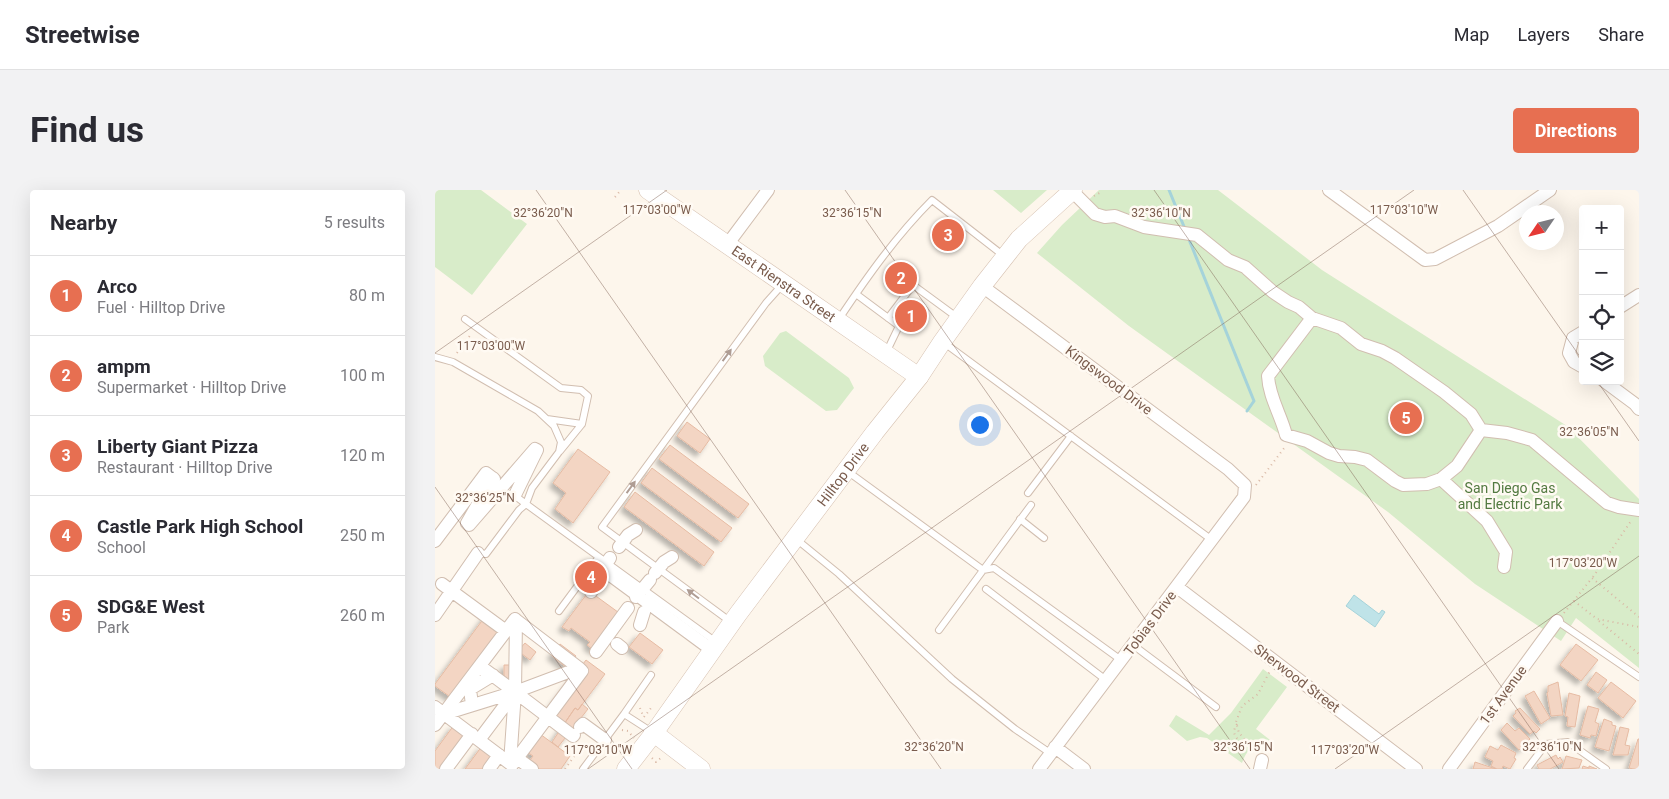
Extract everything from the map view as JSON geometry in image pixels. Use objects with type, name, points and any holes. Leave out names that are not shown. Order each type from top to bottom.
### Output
[{"type":"main road","name":"East Rienstra Street","points":[[648,190],[919,377]]},
{"type":"main road","name":"Hilltop Drive","points":[[626,769],[795,538],[919,377],[959,318],[1019,238],[1072,190]]},
{"type":"main road","points":[[654,733],[701,769]]},
{"type":"street","points":[[727,245],[768,190]]},
{"type":"street","points":[[1072,190],[1095,214],[1105,217],[1115,216],[1144,227],[1197,235],[1228,260],[1245,267],[1273,292],[1299,307],[1312,318],[1341,328],[1361,344],[1382,351],[1395,358],[1444,392],[1471,414],[1481,430]]},
{"type":"street","points":[[1332,191],[1425,260],[1435,259],[1498,226],[1550,190]]},
{"type":"street","name":"Kingswood Drive","points":[[983,286],[1235,474]]},
{"type":"street","points":[[1624,304],[1639,294]]},
{"type":"street","points":[[1312,318],[1267,376],[1268,389],[1283,422],[1286,435],[1307,440],[1329,453],[1339,456],[1355,456],[1367,460],[1403,485],[1427,484],[1441,479],[1457,466],[1481,430]]},
{"type":"street","points":[[1579,334],[1573,338],[1569,354],[1574,362],[1579,365]]},
{"type":"street","points":[[1609,385],[1639,409]]},
{"type":"street","points":[[1481,430],[1507,433],[1531,440],[1607,502],[1639,511]]},
{"type":"street","points":[[435,540],[486,473],[503,486]]},
{"type":"street","name":"Tobias Drive","points":[[1039,769],[1244,497],[1245,485],[1235,474]]},
{"type":"street","points":[[1441,479],[1487,521],[1506,552],[1504,567]]},
{"type":"street","points":[[621,544],[628,535],[636,530]]},
{"type":"street","points":[[435,614],[447,587],[478,553]]},
{"type":"street","points":[[647,584],[672,556]]},
{"type":"street","points":[[591,592],[593,589],[590,586],[605,562],[647,584],[714,647]]},
{"type":"street","points":[[447,587],[506,630]]},
{"type":"street","name":"Sherwood Street","points":[[1177,587],[1416,769]]},
{"type":"street","points":[[596,652],[614,642],[624,611]]},
{"type":"street","points":[[640,625],[643,612]]},
{"type":"street","points":[[472,705],[468,687],[480,666],[506,630],[516,620]]},
{"type":"street","points":[[514,761],[583,670],[516,620]]},
{"type":"street","points":[[514,761],[516,620]]},
{"type":"street","name":"1st Avenue","points":[[1449,769],[1557,621]]},
{"type":"street","points":[[480,666],[573,736],[578,734],[583,724],[605,740]]},
{"type":"street","points":[[439,710],[472,705],[515,692],[579,668]]},
{"type":"street","points":[[435,725],[439,710],[468,687],[493,675]]},
{"type":"street","points":[[446,769],[515,692]]},
{"type":"street","points":[[439,710],[499,755],[532,769]]},
{"type":"street","points":[[1053,750],[1084,769]]},
{"type":"street","points":[[489,769],[499,755]]},
{"type":"lane","points":[[838,321],[910,222],[932,200],[1005,257]]},
{"type":"lane","points":[[732,623],[647,584],[621,544],[602,527],[761,309],[783,284]]},
{"type":"lane","points":[[888,318],[913,285],[959,318]]},
{"type":"lane","points":[[856,294],[899,326],[886,354]]},
{"type":"lane","points":[[465,319],[561,388],[581,390],[588,396],[582,424],[533,488],[526,504],[519,510],[486,554],[478,553]]},
{"type":"lane","points":[[942,342],[1212,540]]},
{"type":"lane","points":[[435,357],[453,362],[538,411],[554,426],[561,442],[559,452]]},
{"type":"lane","points":[[547,419],[582,424]]},
{"type":"lane","points":[[1028,493],[1071,436]]},
{"type":"lane","points":[[846,470],[983,570],[994,568],[1121,660]]},
{"type":"lane","points":[[503,486],[605,562],[559,611]]},
{"type":"lane","points":[[939,630],[1031,505]]},
{"type":"lane","points":[[1020,519],[1044,538]]},
{"type":"lane","points":[[795,538],[839,574],[952,679],[1015,729],[1053,750]]},
{"type":"lane","points":[[987,589],[1106,680]]},
{"type":"lane","points":[[1557,621],[1639,677]]},
{"type":"lane","points":[[1133,645],[1216,707]]},
{"type":"lane","points":[[583,769],[651,675]]},
{"type":"lane","points":[[624,714],[654,733]]},
{"type":"lane","points":[[1527,769],[1546,744],[1568,742],[1606,769]]},
{"type":"path","points":[[615,197],[621,190]]},
{"type":"path","points":[[1099,190],[1102,193]]},
{"type":"path","points":[[456,355],[467,341]]},
{"type":"path","points":[[1257,483],[1287,445],[1297,438]]},
{"type":"path","points":[[1557,621],[1592,578],[1639,511]]},
{"type":"path","points":[[1592,578],[1639,618]]},
{"type":"path","points":[[1574,601],[1639,654]]},
{"type":"path","points":[[1597,619],[1639,627]]},
{"type":"path","points":[[1247,741],[1241,742],[1234,733],[1242,706],[1258,694],[1266,676],[1277,663]]},
{"type":"path","points":[[1237,724],[1239,733],[1252,746],[1261,765]]},
{"type":"path","points":[[565,769],[583,744],[578,734]]},
{"type":"green space","points":[[435,190],[481,190],[527,224],[472,295],[435,267]]},
{"type":"green space","points":[[993,190],[1047,190],[1021,213]]},
{"type":"green space","name":"San Diego Gas and Electric Park","points":[[1099,190],[1218,190],[1322,270],[1567,426],[1639,499],[1639,668],[1576,618],[1561,641],[1475,584],[1388,512],[1129,326],[1037,253],[1062,225]]},
{"type":"green space","points":[[786,331],[849,378],[854,388],[837,410],[826,411],[765,366],[763,356],[780,333]]},
{"type":"green space","points":[[1263,669],[1287,687],[1256,729],[1274,744],[1267,742],[1266,744],[1254,746],[1248,751],[1242,763],[1207,738],[1200,737],[1187,741],[1169,726],[1176,715],[1209,735],[1231,713]]},
{"type":"water","points":[[1354,595],[1379,614],[1382,610],[1385,612],[1375,627],[1346,606]]},
{"type":"building","points":[[687,422],[710,439],[700,453],[677,436]]},
{"type":"building","points":[[670,445],[749,504],[738,518],[659,459]]},
{"type":"building","points":[[578,449],[610,472],[573,523],[555,509],[566,493],[553,483]]},
{"type":"building","points":[[652,468],[732,528],[721,542],[641,483]]},
{"type":"building","points":[[635,492],[714,552],[704,566],[624,507]]},
{"type":"building","points":[[589,591],[622,615],[595,651],[587,645],[590,642],[571,628],[569,631],[562,627]]},
{"type":"building","points":[[487,614],[509,630],[456,701],[435,686],[435,684]]},
{"type":"building","points":[[640,633],[663,650],[652,664],[629,647]]},
{"type":"building","points":[[525,643],[536,652],[530,660],[518,651]]},
{"type":"building","points":[[560,644],[576,656],[567,668],[551,655]]},
{"type":"building","points":[[1576,644],[1598,660],[1581,681],[1560,665]]},
{"type":"building","points":[[586,660],[605,674],[578,710],[575,708],[564,724],[547,711]]},
{"type":"building","points":[[504,665],[513,665],[513,681],[504,680]]},
{"type":"building","points":[[1596,672],[1607,680],[1598,693],[1587,685]]},
{"type":"building","points":[[1558,682],[1563,715],[1551,716],[1547,693],[1548,686]]},
{"type":"building","points":[[1611,682],[1636,701],[1623,718],[1598,698]]},
{"type":"building","points":[[1534,691],[1550,718],[1541,724],[1525,696]]},
{"type":"building","points":[[1569,693],[1580,696],[1575,727],[1567,726],[1568,717],[1565,716]]},
{"type":"building","points":[[582,704],[588,709],[558,747],[552,742],[575,708],[578,710]]},
{"type":"building","points":[[1588,706],[1599,709],[1595,722],[1599,724],[1596,736],[1591,735],[1590,738],[1580,735]]},
{"type":"building","points":[[1520,708],[1540,729],[1536,733],[1534,731],[1530,734],[1513,716],[1516,713],[1515,711]]},
{"type":"building","points":[[1604,719],[1616,726],[1609,751],[1595,747]]},
{"type":"building","points":[[1507,723],[1515,731],[1519,728],[1530,739],[1519,750],[1501,730]]},
{"type":"building","points":[[454,725],[472,738],[449,769],[435,769],[435,751]]},
{"type":"building","points":[[1620,727],[1629,729],[1625,745],[1630,746],[1628,755],[1613,755]]},
{"type":"building","points":[[540,734],[570,756],[561,769],[536,769],[528,763],[533,756],[527,752]]},
{"type":"building","points":[[1638,739],[1639,769],[1633,769],[1629,768]]},
{"type":"building","points":[[1501,745],[1516,753],[1514,758],[1516,759],[1510,769],[1503,766],[1502,769],[1497,769],[1491,766],[1493,761],[1485,757],[1490,746],[1498,750]]},
{"type":"building","points":[[482,746],[500,759],[493,769],[465,769]]},
{"type":"building","points":[[1556,755],[1563,762],[1550,769],[1539,769],[1537,765]]},
{"type":"building","points":[[1566,756],[1582,760],[1579,768],[1562,769]]},
{"type":"building","points":[[1475,762],[1496,769],[1473,769]]},
{"type":"building","points":[[1583,766],[1589,768],[1589,766],[1597,769],[1582,769]]},
{"type":"waterway","points":[[1169,190],[1185,229]]},
{"type":"waterway","points":[[1188,237],[1254,401],[1247,411]]},
{"type":"place","name":"Liberty Giant Pizza","points":[[948,235]]},
{"type":"place","name":"ampm","points":[[901,278]]},
{"type":"place","name":"Arco","points":[[911,316]]},
{"type":"place","name":"SDG&E West","points":[[1406,418]]},
{"type":"place","name":"Castle Park High School","points":[[591,577]]}]
